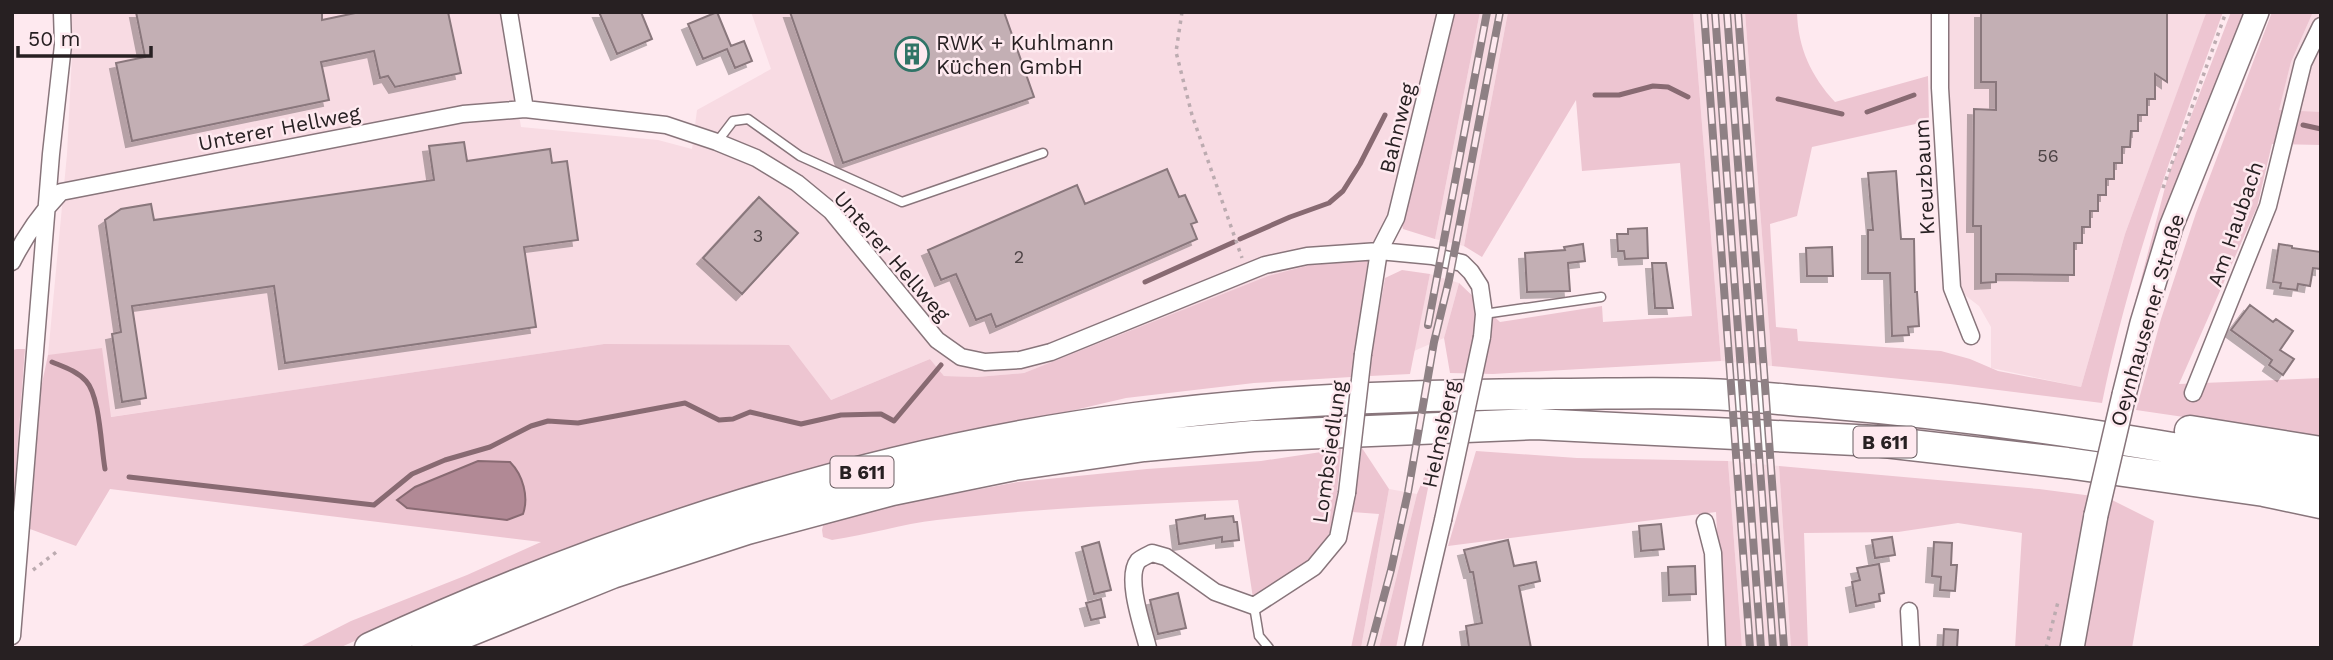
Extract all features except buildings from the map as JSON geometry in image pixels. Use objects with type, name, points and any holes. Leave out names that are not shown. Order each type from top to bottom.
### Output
[{"type":"highway","name":"B 611","points":[[370,648],[466,603],[591,554],[740,505],[880,467],[1008,438],[1134,418],[1261,405],[1378,397],[1707,394],[1916,411],[2076,432],[2321,475]]},
{"type":"highway","name":"B 611","points":[[427,648],[612,573],[747,529],[892,490],[1014,465],[1144,446],[1253,436],[1524,424],[1876,441],[2067,463],[2264,491],[2276,505],[2321,516]]},
{"type":"highway","name":"B 611","points":[[2076,432],[2153,425],[2321,452]]},
{"type":"highway","points":[[2264,491],[2321,503]]},
{"type":"main road","name":"Oeynhausener Straße","points":[[2072,648],[2096,515],[2142,323],[2171,227],[2257,12]]},
{"type":"street","points":[[12,636],[63,45],[62,12]]},
{"type":"street","points":[[509,12],[525,109]]},
{"type":"street","name":"Bahnweg","points":[[1379,251],[1396,218],[1446,12]]},
{"type":"street","name":"Kreuzbaum","points":[[1940,12],[1940,88],[1951,288],[1971,336]]},
{"type":"street","name":"Am Haubach","points":[[2193,393],[2268,206],[2304,63],[2321,26]]},
{"type":"street","name":"Unterer Hellweg","points":[[47,207],[61,192],[463,114],[525,109],[666,125],[756,158],[797,183],[831,211],[937,340],[961,357],[985,362],[1020,360],[1051,352],[1265,265],[1307,256],[1379,251],[1432,256]]},
{"type":"street","points":[[12,262],[24,238],[47,207]]},
{"type":"street","name":"Lombsiedlung","points":[[1254,606],[1314,567],[1338,538],[1347,493],[1363,354],[1379,251]]},
{"type":"street","name":"Helmsberg","points":[[1413,648],[1482,337],[1484,314],[1480,286],[1471,272],[1462,263],[1432,256]]},
{"type":"street","points":[[1705,522],[1713,553],[1717,648]]},
{"type":"street","points":[[1148,648],[1134,590],[1134,571],[1138,560],[1152,553],[1166,556],[1214,592],[1254,606]]},
{"type":"street","points":[[1909,611],[1911,648]]},
{"type":"lane","points":[[717,142],[733,121],[748,119],[800,156],[902,202],[1043,153]]},
{"type":"lane","points":[[1484,314],[1601,298]]},
{"type":"lane","points":[[1254,606],[1259,636],[1269,648]]},
{"type":"path","points":[[1182,12],[1177,52],[1189,103],[1247,272]]},
{"type":"path","points":[[17,582],[59,550]]},
{"type":"shaded area","points":[[71,12],[503,12],[521,127],[658,140],[692,149],[697,110],[771,69],[751,12],[1451,12],[1401,220],[1368,260],[1310,265],[1024,373],[977,377],[944,376],[930,359],[831,400],[604,344],[110,417],[48,355],[67,154],[72,55]]},
{"type":"shaded area","points":[[1451,12],[1480,12],[1435,239],[1403,229],[1401,220]]},
{"type":"shaded area","points":[[1480,12],[1508,12],[1464,246],[1435,239]]},
{"type":"shaded area","points":[[1508,12],[1693,12],[1721,361],[1493,374],[1450,373],[1444,338],[1459,283],[1500,322],[1602,306],[1603,322],[1692,316],[1680,163],[1582,171],[1576,100],[1482,257],[1464,246]]},
{"type":"shaded area","points":[[1693,12],[1745,12],[1772,366],[1721,361]]},
{"type":"shaded area","points":[[1745,12],[1797,12],[1800,38],[1807,61],[1835,102],[1928,76],[1929,121],[1812,147],[1797,216],[1770,224],[1776,327],[1797,329],[1798,341],[1941,351],[1998,371],[2081,387],[2125,234],[2205,16],[2207,12],[2223,12],[2171,157],[2140,254],[2102,403],[1772,366]]},
{"type":"shaded area","points":[[1949,12],[2207,12],[2125,234],[2081,387],[1991,368],[1991,327],[1979,306],[1961,292],[1948,105]]},
{"type":"shaded area","points":[[2231,12],[2245,12],[2137,303],[2135,302],[2168,176]]},
{"type":"shaded area","points":[[2272,12],[2313,12],[2291,62],[2279,110],[2321,112],[2321,145],[2272,144],[2257,207],[2179,384],[2321,378],[2321,437],[2136,410],[2161,319],[2196,213]]},
{"type":"shaded area","points":[[2313,12],[2321,12],[2321,112],[2278,111],[2291,62]]},
{"type":"shaded area","points":[[1368,260],[1351,377],[1254,383],[1126,398],[875,457],[464,592],[339,648],[298,648],[351,621],[541,542],[110,489],[76,546],[30,529],[41,388],[48,355],[102,348],[111,417],[604,344],[789,345],[831,400],[930,359],[944,376],[977,377],[1024,373],[1268,276],[1310,265]]},
{"type":"shaded area","points":[[1402,270],[1430,274],[1410,374],[1370,376],[1385,278]]},
{"type":"shaded area","points":[[1430,274],[1459,283],[1444,338],[1414,351]]},
{"type":"shaded area","points":[[17,349],[25,349],[12,522],[12,353]]},
{"type":"shaded area","points":[[1362,448],[1389,489],[1361,648],[1351,648],[1379,514],[1352,512]]},
{"type":"shaded area","points":[[1436,448],[1396,648],[1379,648],[1417,494]]},
{"type":"shaded area","points":[[1341,449],[1334,525],[1318,553],[1253,598],[1238,500],[1012,512],[924,522],[832,540],[823,537],[824,522],[894,505],[1018,482],[1261,461]]},
{"type":"shaded area","points":[[1476,451],[1577,458],[1728,461],[1742,648],[1723,648],[1716,512],[1448,546]]},
{"type":"shaded area","points":[[478,461],[510,462],[515,467],[525,494],[523,514],[507,520],[407,508],[397,500],[415,487]]},
{"type":"shaded area","points":[[1728,461],[1779,466],[1791,648],[1742,648]]},
{"type":"shaded area","points":[[1779,466],[2039,489],[2108,498],[2154,521],[2132,648],[2015,648],[2022,533],[1958,523],[1898,532],[1804,533],[1808,648],[1791,648]]},
{"type":"shaded area","points":[[1389,489],[1417,494],[1379,648],[1361,648]]},
{"type":"waterway","points":[[1595,95],[1619,95],[1653,86],[1668,87],[1688,97]]},
{"type":"waterway","points":[[1867,112],[1914,95]]},
{"type":"waterway","points":[[1778,99],[1842,114]]},
{"type":"waterway","points":[[1240,239],[1329,203],[1343,191],[1385,115]]},
{"type":"waterway","points":[[2303,125],[2321,129]]},
{"type":"waterway","points":[[1145,282],[1234,242]]},
{"type":"waterway","points":[[52,362],[79,375],[91,388],[97,410],[105,469]]},
{"type":"waterway","points":[[129,477],[374,505],[412,474],[445,460],[490,447],[531,426],[548,421],[578,423],[685,403],[719,420],[733,419],[750,412],[801,424],[841,415],[881,414],[894,421],[941,365]]},
{"type":"railway","points":[[1428,325],[1487,12]]},
{"type":"railway","points":[[1370,648],[1408,492],[1434,342],[1449,280],[1500,12]]},
{"type":"railway","points":[[1704,12],[1750,648]]},
{"type":"railway","points":[[1715,12],[1761,648]]},
{"type":"railway","points":[[1727,12],[1773,648]]},
{"type":"railway","points":[[1738,12],[1784,648]]},
{"type":"place","name":"RWK + Kuhlmann Küchen GmbH","points":[[912,54]]}]
